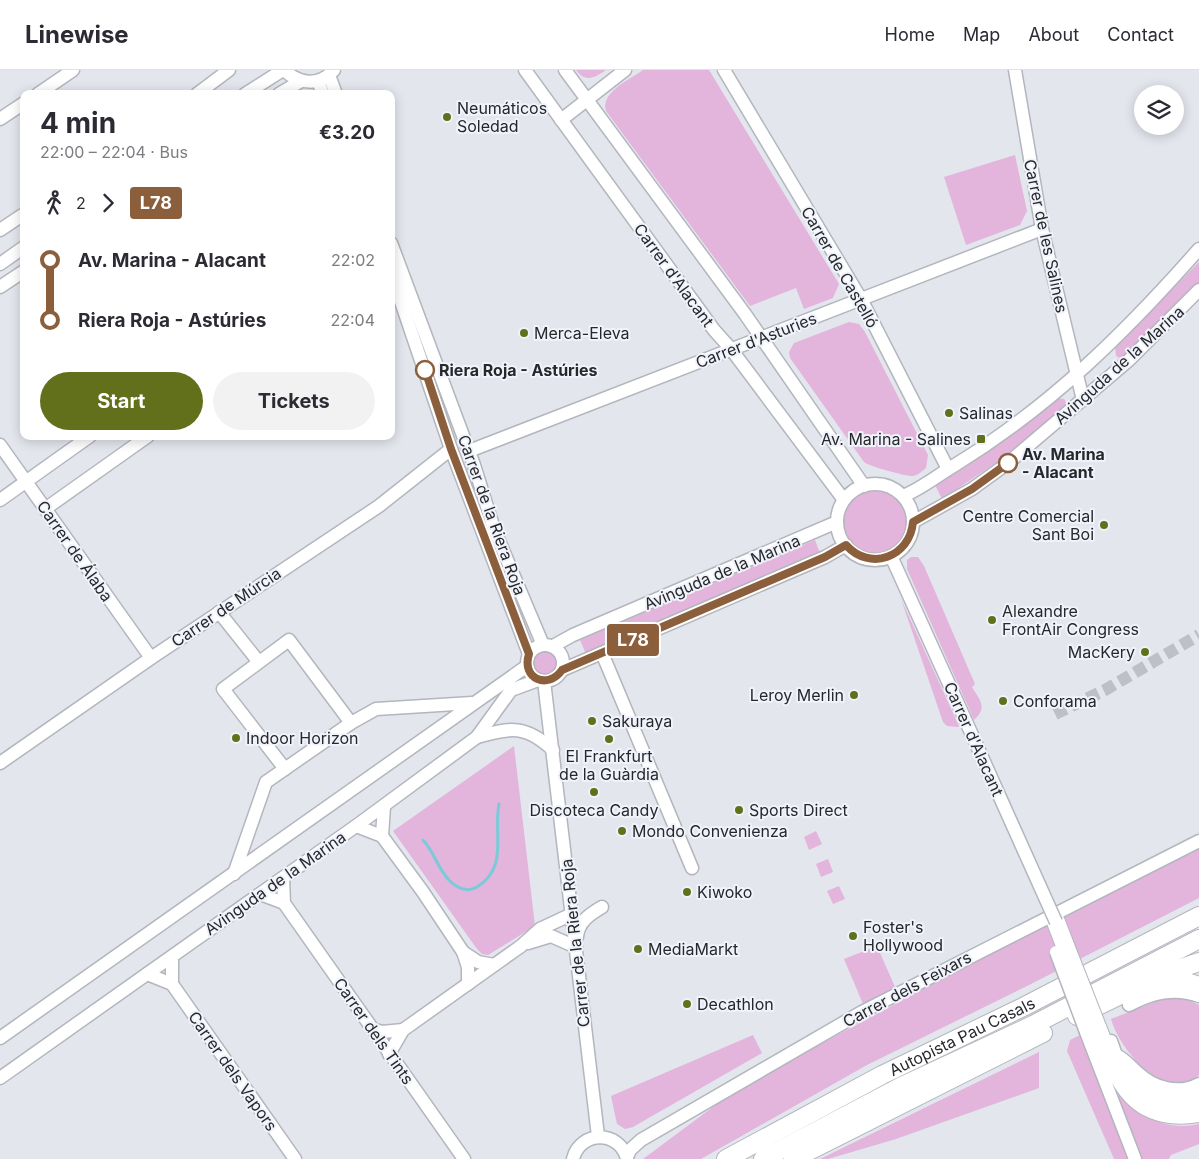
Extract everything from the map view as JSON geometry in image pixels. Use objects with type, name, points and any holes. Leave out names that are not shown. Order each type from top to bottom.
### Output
[{"type":"highway","name":"Autopista Pau Casals","points":[[726,1159],[882,1076],[1023,1007],[1199,916]]},
{"type":"highway","points":[[1056,922],[1096,1028],[1119,1080],[1138,1102],[1157,1113],[1172,1115],[1199,1113]]},
{"type":"highway","name":"Autopista Pau Casals","points":[[763,1159],[900,1087],[1033,1026],[1199,939]]},
{"type":"highway","points":[[793,1159],[1134,987],[1199,962]]},
{"type":"highway","points":[[1134,987],[1172,981],[1187,982],[1199,986]]},
{"type":"highway","points":[[1116,1055],[1133,1081],[1155,1096],[1181,1100],[1199,1096]]},
{"type":"street","points":[[44,90],[73,70]]},
{"type":"street","points":[[202,90],[229,70]]},
{"type":"street","points":[[252,90],[284,70],[292,77],[301,81]]},
{"type":"street","name":"Carrer d'Alacant","points":[[525,70],[714,330],[731,349],[844,500]]},
{"type":"street","name":"Carrer d'Alacant","points":[[564,70],[762,338],[864,486]]},
{"type":"street","points":[[561,120],[625,70]]},
{"type":"street","name":"Carrer de Castelló","points":[[724,70],[861,299],[948,469]]},
{"type":"street","name":"Carrer de les Salines","points":[[1015,70],[1042,229],[1084,400]]},
{"type":"street","points":[[286,90],[301,81],[327,75]]},
{"type":"street","points":[[324,90],[327,75]]},
{"type":"street","points":[[327,75],[334,90]]},
{"type":"street","points":[[2,114],[20,105]]},
{"type":"street","points":[[0,230],[20,217]]},
{"type":"street","name":"Carrer d'Asturies","points":[[469,451],[1042,229]]},
{"type":"street","name":"Avinguda de la Marina","points":[[903,496],[1001,436],[1077,375],[1142,313],[1199,249]]},
{"type":"street","points":[[0,264],[20,251]]},
{"type":"street","name":"Carrer de la Riera Roja","points":[[395,254],[469,451],[494,530],[548,645]]},
{"type":"street","points":[[0,287],[20,274]]},
{"type":"street","name":"Avinguda de la Marina","points":[[913,522],[972,489],[1001,468],[1084,400],[1129,360],[1199,290]]},
{"type":"street","name":"Carrer de la Riera Roja","points":[[396,299],[528,660]]},
{"type":"street","points":[[0,500],[84,440]]},
{"type":"street","points":[[45,509],[142,440]]},
{"type":"street","name":"Carrer de Álaba","points":[[0,444],[151,658]]},
{"type":"street","name":"Carrer de Múrcia","points":[[0,763],[151,658],[379,506],[451,449]]},
{"type":"street","points":[[864,486],[885,486],[903,496],[910,508],[913,522],[908,540],[901,550],[891,556],[880,559],[865,558],[854,553],[846,545],[839,532],[838,522],[844,500],[853,491],[864,486]]},
{"type":"street","name":"Avinguda de la Marina","points":[[548,645],[838,522]]},
{"type":"street","name":"Avinguda de la Marina","points":[[562,670],[825,557],[846,545]]},
{"type":"street","name":"Carrer d'Alacant","points":[[891,556],[1056,922]]},
{"type":"street","points":[[219,612],[258,662]]},
{"type":"street","points":[[285,769],[223,689],[289,640],[351,723]]},
{"type":"street","points":[[548,645],[561,654],[562,670],[551,680],[541,681],[531,675],[528,660],[534,648],[548,645]]},
{"type":"street","points":[[602,653],[692,868]]},
{"type":"street","name":"Avinguda de la Marina","points":[[0,1038],[472,704],[528,660]]},
{"type":"street","name":"Avinguda de la Marina","points":[[0,1078],[384,806],[477,737],[511,690],[541,681]]},
{"type":"street","name":"Carrer de la Riera Roja","points":[[541,681],[554,750],[598,1136]]},
{"type":"street","name":"Avinguda de la Marina","points":[[234,874],[266,782],[351,723],[376,709],[430,704],[472,704]]},
{"type":"street","points":[[477,737],[503,729],[522,730],[538,735],[554,750]]},
{"type":"street","points":[[382,836],[384,806]]},
{"type":"street","points":[[356,826],[382,836],[423,892],[463,952],[468,967],[468,984]]},
{"type":"street","name":"Carrer dels Feixars","points":[[627,1158],[630,1150],[641,1140],[862,1012],[1199,841]]},
{"type":"street","points":[[260,894],[284,903],[282,878]]},
{"type":"street","name":"Carrer dels Tints","points":[[284,903],[464,1159]]},
{"type":"street","points":[[521,946],[539,938],[551,936],[576,946],[577,930],[582,922],[602,907]]},
{"type":"street","points":[[389,1054],[403,1030],[521,946],[540,929],[572,914]]},
{"type":"street","points":[[463,952],[478,962],[494,965]]},
{"type":"street","points":[[147,974],[172,984],[172,957]]},
{"type":"street","name":"Carrer dels Vapors","points":[[172,984],[295,1159]]},
{"type":"street","points":[[1129,1005],[1156,994],[1172,991],[1186,991],[1199,996]]},
{"type":"street","points":[[1096,1028],[1116,1055],[1150,1082],[1162,1087],[1182,1090],[1199,1084]]},
{"type":"street","points":[[1096,1028],[1135,1159]]},
{"type":"street","points":[[372,1029],[382,1032],[403,1030]]},
{"type":"street","points":[[573,1159],[582,1143],[598,1136],[616,1141],[627,1158]]},
{"type":"shaded area","points":[[576,70],[606,70],[598,75],[587,78],[583,77]]},
{"type":"shaded area","points":[[643,70],[709,70],[839,284],[833,298],[804,309],[796,288],[750,306],[606,111],[605,104],[612,92]]},
{"type":"shaded area","points":[[1015,155],[1027,211],[1020,225],[966,245],[944,177]]},
{"type":"shaded area","points":[[1199,262],[1199,284],[1122,359],[1116,356],[1115,346]]},
{"type":"shaded area","points":[[849,322],[859,324],[865,332],[928,455],[926,468],[917,475],[910,476],[896,473],[864,462],[790,358],[789,352],[794,343]]},
{"type":"shaded area","points":[[1057,398],[1064,399],[1068,405],[1027,442],[942,499],[935,485],[967,466],[998,444]]},
{"type":"shaded area","points":[[876,488],[889,491],[899,498],[906,508],[909,521],[906,534],[899,544],[889,551],[876,554],[863,551],[853,544],[846,534],[843,521],[846,508],[853,498],[863,491]]},
{"type":"shaded area","points":[[815,540],[820,553],[586,654],[580,640]]},
{"type":"shaded area","points":[[911,557],[918,557],[924,566],[975,684],[972,687],[980,700],[982,708],[974,720],[907,569],[907,560]]},
{"type":"shaded area","points":[[901,599],[958,727],[947,726],[943,722]]},
{"type":"shaded area","points":[[545,652],[553,655],[556,663],[553,671],[545,674],[537,671],[534,663],[537,655]]},
{"type":"shaded area","points":[[514,746],[535,926],[488,955],[482,954],[477,949],[393,831]]},
{"type":"shaded area","points":[[816,831],[822,844],[809,850],[804,837]]},
{"type":"shaded area","points":[[1199,847],[1199,898],[867,1065],[701,1159],[643,1159],[725,1098],[802,1054],[1005,945]]},
{"type":"shaded area","points":[[828,859],[833,872],[821,877],[816,864]]},
{"type":"shaded area","points":[[839,886],[845,899],[833,904],[827,891]]},
{"type":"shaded area","points":[[877,946],[895,987],[863,1004],[844,959]]},
{"type":"shaded area","points":[[1181,997],[1199,1005],[1199,1075],[1185,1082],[1171,1082],[1158,1078],[1133,1058],[1123,1045],[1111,1019],[1165,998]]},
{"type":"shaded area","points":[[753,1035],[762,1053],[633,1127],[625,1129],[617,1124],[611,1096]]},
{"type":"shaded area","points":[[1080,1035],[1128,1159],[1114,1159],[1067,1051],[1070,1040]]},
{"type":"shaded area","points":[[1039,1052],[1039,1088],[896,1139],[828,1159],[820,1159]]},
{"type":"shaded area","points":[[1114,1090],[1132,1107],[1152,1119],[1174,1125],[1199,1124],[1199,1144],[1171,1155],[1169,1159],[1141,1159]]},
{"type":"waterway","points":[[423,840],[442,872],[450,881],[463,889],[474,889],[487,879],[493,870],[496,860],[499,804]]},
{"type":"tunnel","points":[[1055,714],[1105,690],[1199,635]]},
{"type":"bus line","name":"L78","points":[[425,370],[451,449],[517,627],[529,654],[527,666],[531,675],[538,680],[544,681],[558,676],[562,670],[841,550],[846,545],[854,553],[865,558],[888,558],[904,546],[912,531],[913,522],[972,489],[1008,463]]},
{"type":"place","name":"Neumáticos Soledad","points":[[447,117]]},
{"type":"place","name":"Merca-Eleva","points":[[524,333]]},
{"type":"place","name":"Riera Roja - Astúries","points":[[425,370]]},
{"type":"place","name":"Salinas","points":[[949,413]]},
{"type":"place","name":"Av. Marina - Salines","points":[[981,439]]},
{"type":"place","name":"Av. Marina - Alacant","points":[[1008,463]]},
{"type":"place","name":"Centre Comercial Sant Boi","points":[[1104,525]]},
{"type":"place","name":"Alexandre FrontAir Congress","points":[[992,620]]},
{"type":"place","name":"MacKery","points":[[1145,652]]},
{"type":"place","name":"Leroy Merlin","points":[[854,695]]},
{"type":"place","name":"Conforama","points":[[1003,701]]},
{"type":"place","name":"Sakuraya","points":[[592,721]]},
{"type":"place","name":"Indoor Horizon","points":[[236,738]]},
{"type":"place","name":"El Frankfurt de la Guàrdia","points":[[609,739]]},
{"type":"place","name":"Discoteca Candy","points":[[594,792]]},
{"type":"place","name":"Sports Direct","points":[[739,810]]},
{"type":"place","name":"Mondo Convenienza","points":[[622,831]]},
{"type":"place","name":"Kiwoko","points":[[687,892]]},
{"type":"place","name":"Foster's Hollywood","points":[[853,936]]},
{"type":"place","name":"MediaMarkt","points":[[638,949]]},
{"type":"place","name":"Decathlon","points":[[687,1004]]}]
